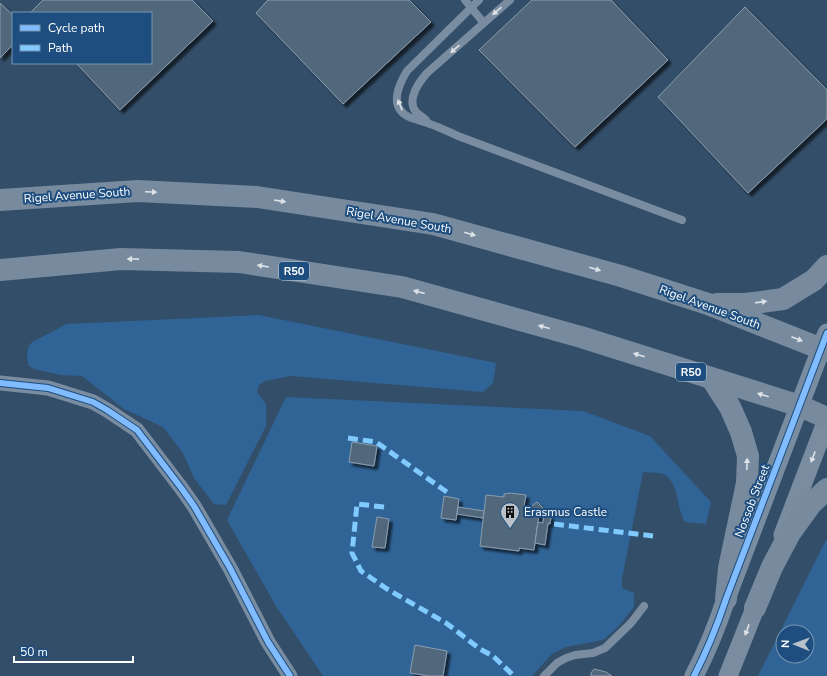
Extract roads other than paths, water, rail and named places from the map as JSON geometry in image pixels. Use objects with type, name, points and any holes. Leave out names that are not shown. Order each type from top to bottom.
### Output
[{"type":"main road","name":"Rigel Avenue South","points":[[0,200],[138,191],[264,198],[433,224],[621,276],[825,344]]},
{"type":"main road","name":"R50","points":[[0,270],[121,259],[238,262],[402,287],[582,337],[800,406],[827,419]]},
{"type":"main road","points":[[708,304],[746,304],[783,298],[814,280],[827,266]]},
{"type":"main road","points":[[712,379],[730,406],[741,432],[748,456],[747,483],[729,568],[726,599]]},
{"type":"main road","points":[[755,608],[772,567],[790,533],[811,504],[827,489]]},
{"type":"street","name":"Nossob Street","points":[[694,676],[710,643],[825,344]]},
{"type":"street","points":[[0,383],[48,388],[93,402],[137,430],[194,506],[230,568],[268,642],[290,676]]},
{"type":"street","points":[[728,676],[827,419]]},
{"type":"lane","points":[[465,0],[483,22]]},
{"type":"lane","points":[[479,0],[407,70],[399,85],[397,100],[402,111],[409,116],[432,124],[458,136],[682,220]]},
{"type":"lane","points":[[432,124],[416,112],[413,106],[415,91],[420,81],[483,22],[510,0]]},
{"type":"lane","points":[[544,676],[557,663],[566,658],[575,654],[593,653],[605,648],[631,623],[644,606]]},
{"type":"place","name":"Erasmus Castle","points":[[510,529]]}]
